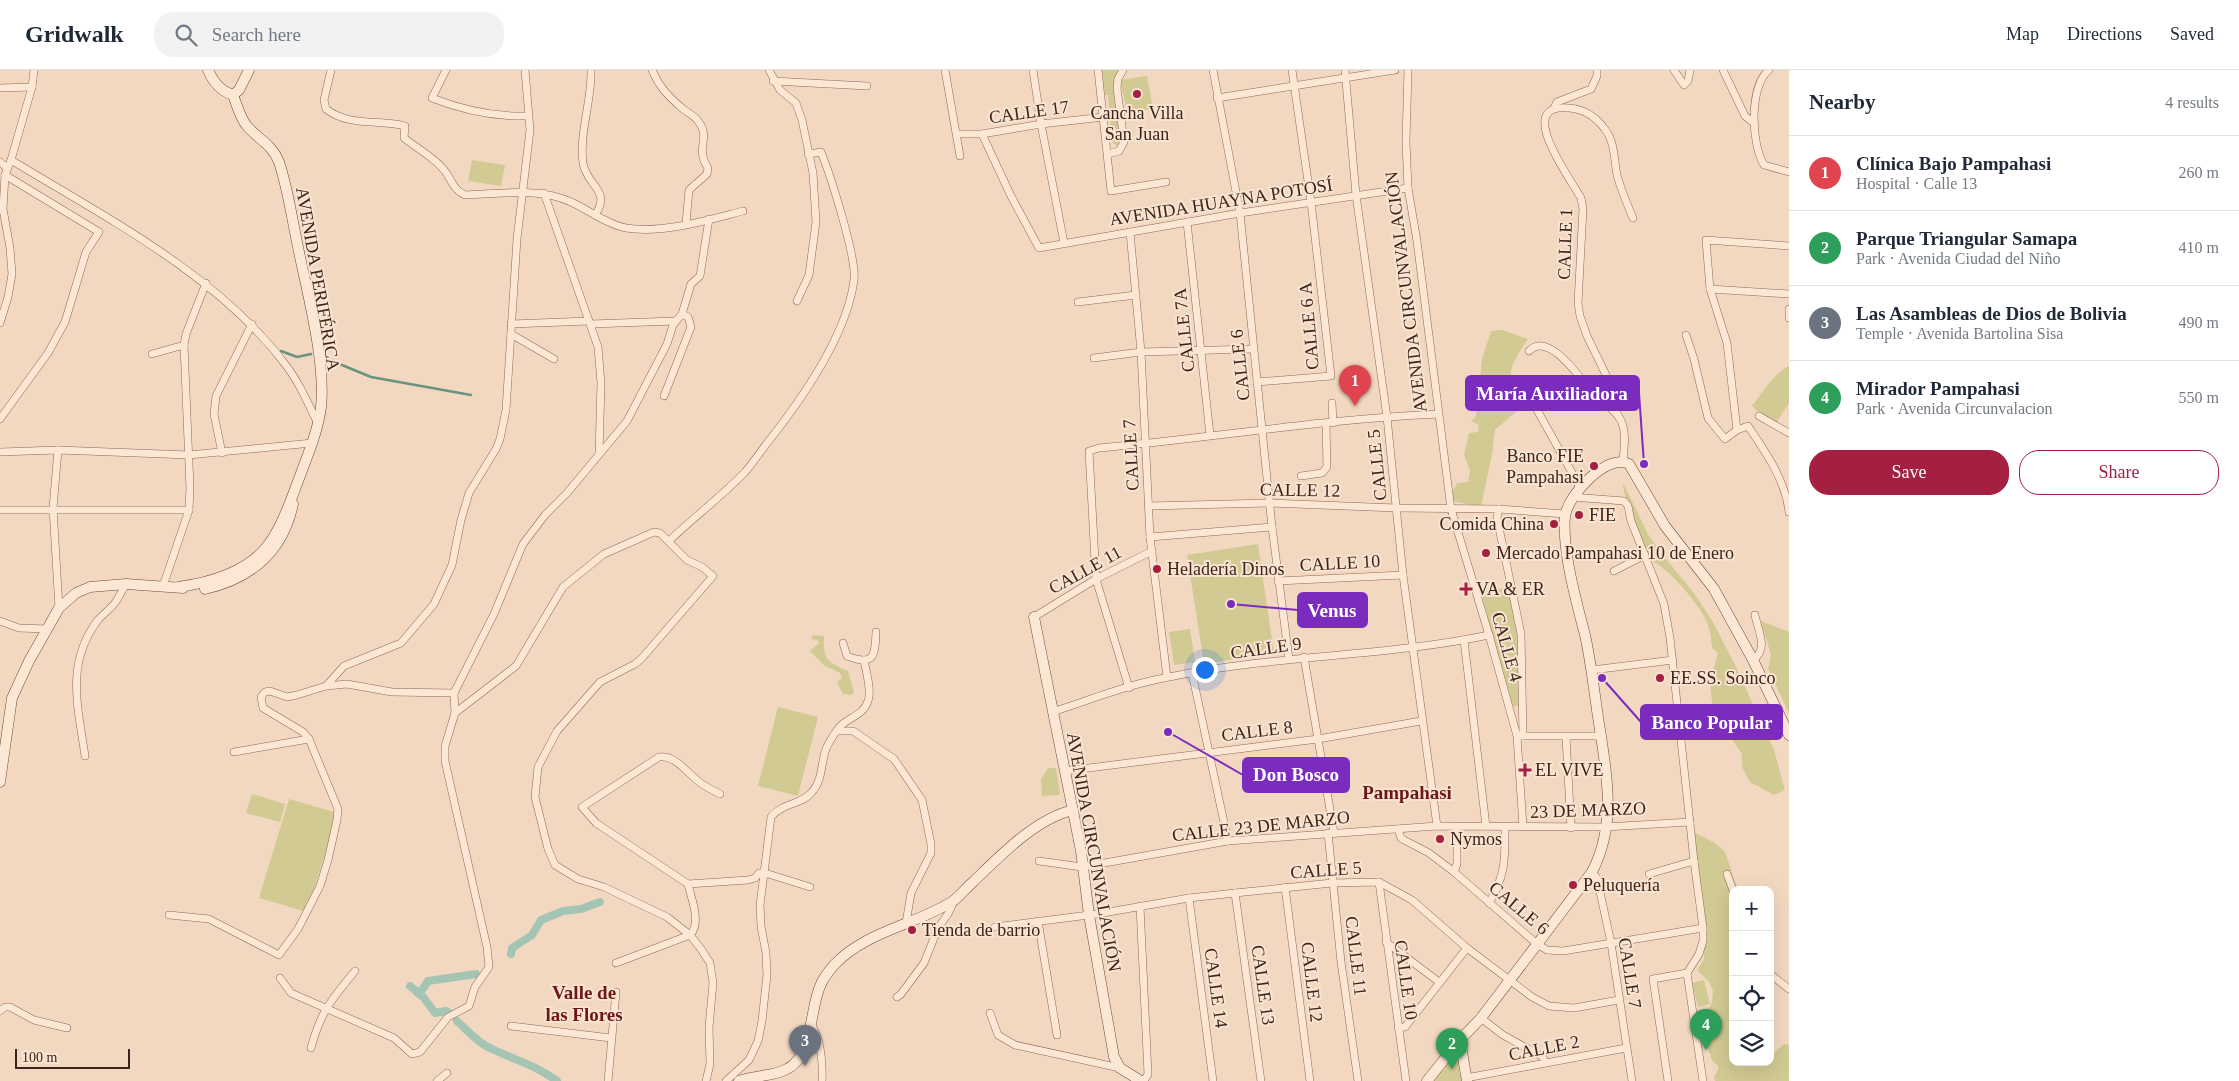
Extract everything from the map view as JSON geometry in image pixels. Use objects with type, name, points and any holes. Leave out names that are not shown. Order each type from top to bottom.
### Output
[{"type":"main road","points":[[208,70],[213,81],[225,92],[233,95],[239,90],[249,70]]},
{"type":"main road","name":"AVENIDA PERIFÉRICA","points":[[0,782],[12,698],[59,608],[76,592],[90,587],[126,584],[178,587],[199,584],[223,576],[256,556],[268,546],[277,530],[312,443],[318,425],[322,390],[318,354],[286,187],[274,151],[245,124],[233,95]]},
{"type":"main road","points":[[1427,1081],[1510,981],[1592,872],[1601,851],[1609,797],[1608,772],[1592,670],[1574,594],[1565,528],[1566,514],[1572,497],[1580,487],[1606,466],[1615,461],[1623,460],[1632,468],[1665,526],[1714,589],[1753,660],[1789,735]]},
{"type":"main road","name":"AVENIDA CIRCUNVALACIÓN","points":[[1034,617],[1073,810],[1114,1057],[1120,1068]]},
{"type":"main road","points":[[739,1081],[783,1071],[795,1064],[801,1056],[820,985],[836,963],[856,947],[954,900],[1020,839],[1047,820],[1073,810]]},
{"type":"main road","points":[[1460,1040],[1467,1080]]},
{"type":"main road","points":[[1120,1068],[1143,1081]]},
{"type":"street","points":[[0,323],[8,297],[12,274],[10,248],[3,209],[6,171],[11,160],[32,87],[34,70]]},
{"type":"street","points":[[331,70],[324,100],[326,109],[330,112],[366,123],[387,123],[405,126],[404,138],[446,172],[460,193],[465,195],[544,193],[570,202],[613,224],[644,230],[743,211]]},
{"type":"street","points":[[446,70],[432,98],[460,109],[484,114],[528,116]]},
{"type":"street","points":[[326,686],[344,666],[401,643],[434,604],[452,565],[461,520],[469,493],[496,449],[500,439],[506,410],[517,239],[530,130],[525,70]]},
{"type":"street","points":[[591,70],[592,82],[582,142],[583,165],[589,178],[602,196],[602,204],[595,215]]},
{"type":"street","points":[[652,70],[658,84],[668,96],[699,121],[705,138],[701,152],[708,168],[707,174],[688,190],[686,223]]},
{"type":"street","points":[[769,70],[773,81],[780,90],[796,103],[802,120],[816,194],[816,222],[809,275],[797,301]]},
{"type":"street","points":[[945,70],[960,156]]},
{"type":"street","points":[[1033,70],[1040,124],[1064,243]]},
{"type":"street","points":[[1098,70],[1111,191],[1166,182]]},
{"type":"street","points":[[1108,154],[1119,151],[1124,142],[1117,88],[1118,79],[1123,70]]},
{"type":"street","name":"CALLE 6","points":[[1213,70],[1240,213],[1269,503],[1289,659]]},
{"type":"street","points":[[1292,70],[1311,202]]},
{"type":"street","points":[[1217,98],[1294,86],[1346,72],[1395,70]]},
{"type":"street","name":"AVENIDA CIRCUNVALACIÓN","points":[[1408,70],[1406,142],[1408,188],[1418,240],[1451,509]]},
{"type":"street","points":[[1597,70],[1597,76],[1591,89],[1556,102],[1554,108],[1568,108],[1588,112],[1604,127],[1610,137],[1618,176],[1633,218]]},
{"type":"street","points":[[1674,70],[1684,85],[1688,81],[1690,70]]},
{"type":"street","points":[[1724,70],[1745,116],[1754,123]]},
{"type":"street","points":[[1769,70],[1759,82],[1754,123],[1756,142],[1763,164],[1767,167],[1789,172]]},
{"type":"street","name":"CALLE 5","points":[[1346,72],[1356,195],[1387,417],[1403,575],[1421,721],[1437,826]]},
{"type":"street","points":[[773,81],[867,86]]},
{"type":"street","points":[[0,88],[32,87]]},
{"type":"street","name":"CALLE 1","points":[[1554,108],[1545,115],[1544,129],[1581,198],[1583,209],[1578,302],[1580,316],[1606,375],[1610,400],[1620,419]]},
{"type":"street","name":"CALLE 17","points":[[957,134],[982,134],[1040,124],[1104,117]]},
{"type":"street","name":"AVENIDA HUAYNA POTOSÍ","points":[[982,134],[1039,248],[1240,213],[1408,188]]},
{"type":"street","points":[[669,541],[745,472],[779,428],[812,380],[836,338],[855,278],[827,166],[820,152],[808,154]]},
{"type":"street","points":[[11,160],[115,223],[206,284],[252,324],[286,365],[306,398],[318,425]]},
{"type":"street","points":[[0,162],[6,171],[99,232],[86,252],[65,322],[48,353],[0,419]]},
{"type":"street","points":[[544,193],[590,322],[601,365],[599,454]]},
{"type":"street","name":"CALLE 6 A","points":[[1257,382],[1331,376],[1311,202]]},
{"type":"street","points":[[280,978],[291,993],[394,1038],[412,1054],[420,1052],[448,1017],[469,1006],[475,987],[488,966],[487,947],[445,761],[446,746],[455,713],[454,693],[494,614],[523,544],[545,515],[567,493],[628,421],[667,344],[675,321],[682,314],[691,284],[700,276],[709,219]]},
{"type":"street","name":"CALLE 7A","points":[[1187,222],[1210,435]]},
{"type":"street","name":"CALLE 7","points":[[1130,232],[1141,352],[1150,537],[1167,677]]},
{"type":"street","points":[[1737,430],[1727,343],[1710,289],[1706,240],[1789,246]]},
{"type":"street","points":[[163,586],[189,510],[189,455],[184,345],[186,334],[206,284]]},
{"type":"street","points":[[1710,289],[1789,294]]},
{"type":"street","points":[[1078,302],[1136,295]]},
{"type":"street","points":[[1789,309],[1789,318]]},
{"type":"street","points":[[664,396],[691,327],[688,317],[682,314]]},
{"type":"street","points":[[511,324],[675,321]]},
{"type":"street","points":[[222,453],[214,414],[216,396],[252,324]]},
{"type":"street","points":[[511,334],[554,360]]},
{"type":"street","points":[[1686,335],[1694,358],[1708,418],[1725,439],[1737,430],[1748,426],[1782,482],[1787,496],[1789,512]]},
{"type":"street","points":[[152,354],[184,345]]},
{"type":"street","points":[[1529,351],[1533,347],[1539,346],[1556,352],[1571,366],[1594,394],[1620,419],[1624,434],[1623,460]]},
{"type":"street","points":[[1094,358],[1141,352],[1253,348]]},
{"type":"street","points":[[1531,399],[1580,487]]},
{"type":"street","points":[[1301,476],[1322,473],[1328,467],[1332,403]]},
{"type":"street","points":[[1129,688],[1096,579],[1089,451],[1099,448],[1210,435],[1387,417],[1438,414]]},
{"type":"street","points":[[1759,416],[1789,433]]},
{"type":"street","points":[[0,452],[58,450],[189,455],[312,443]]},
{"type":"street","points":[[58,450],[53,508],[59,608]]},
{"type":"street","points":[[1572,497],[1624,501],[1628,506],[1631,521],[1664,604],[1673,660],[1694,862],[1703,928],[1703,941],[1699,954],[1687,973],[1703,1081]]},
{"type":"street","name":"CALLE 12","points":[[1148,506],[1269,503],[1396,508],[1499,509],[1566,514]]},
{"type":"street","points":[[0,510],[53,508],[189,510]]},
{"type":"street","name":"CALLE 4","points":[[1451,509],[1520,736],[1522,827]]},
{"type":"street","points":[[1499,509],[1497,518],[1521,634],[1520,736],[1601,736]]},
{"type":"street","points":[[1150,537],[1272,527]]},
{"type":"street","points":[[455,713],[516,666],[563,587],[604,554],[654,532],[660,533],[687,560],[702,567],[713,576],[642,658],[635,664],[600,682],[556,731],[538,767],[535,797],[548,849],[555,865],[578,879],[604,887],[656,910],[667,917],[690,935],[710,964],[713,983],[709,1027],[710,1064],[706,1081]]},
{"type":"street","name":"CALLE 11","points":[[1034,617],[1096,579],[1152,551]]},
{"type":"street","points":[[1614,572],[1645,556]]},
{"type":"street","name":"CALLE 10","points":[[1278,581],[1403,575]]},
{"type":"street","points":[[85,756],[76,693],[76,670],[89,634],[98,619],[117,601],[126,584]]},
{"type":"street","points":[[1753,660],[1759,656],[1763,643],[1755,615]]},
{"type":"street","points":[[0,622],[19,628],[47,629]]},
{"type":"street","points":[[843,643],[847,656],[864,660],[874,654],[876,632]]},
{"type":"street","name":"CALLE 9","points":[[1052,712],[1167,677],[1304,657],[1412,647],[1489,635]]},
{"type":"street","points":[[1464,640],[1486,826]]},
{"type":"street","points":[[1304,657],[1331,833]]},
{"type":"street","points":[[726,1081],[749,1060],[758,1041],[762,1021],[767,975],[760,905],[771,818],[777,810],[804,799],[812,793],[820,777],[825,752],[836,731],[865,708],[869,699],[864,660]]},
{"type":"street","points":[[1592,670],[1673,660]]},
{"type":"street","points":[[1192,673],[1228,841]]},
{"type":"street","points":[[170,916],[209,919],[279,955],[298,929],[316,894],[328,860],[338,820],[338,809],[309,739],[304,732],[268,713],[263,708],[261,697],[265,692],[270,691],[287,697],[326,686],[347,684],[392,692],[454,693]]},
{"type":"street","name":"CALLE 8","points":[[1065,771],[1318,739],[1421,721]]},
{"type":"street","points":[[836,731],[853,730],[894,759],[922,800],[931,844],[931,853],[912,893],[906,923]]},
{"type":"street","points":[[1566,736],[1571,828]]},
{"type":"street","points":[[234,752],[309,739]]},
{"type":"street","points":[[720,794],[701,784],[672,759],[665,756],[659,757],[582,807],[596,823],[688,884],[748,880],[765,873],[810,887]]},
{"type":"street","name":"23 DE MARZO","points":[[1486,826],[1571,828],[1690,822]]},
{"type":"street","name":"CALLE 23 DE MARZO","points":[[1039,861],[1082,866],[1228,841],[1437,826],[1486,826]]},
{"type":"street","points":[[1454,872],[1457,864],[1457,827]]},
{"type":"street","points":[[1489,903],[1499,886],[1503,873],[1505,827]]},
{"type":"street","name":"CALLE 6","points":[[1398,829],[1401,838],[1429,853],[1454,872],[1537,944],[1547,950],[1555,951],[1703,928]]},
{"type":"street","name":"CALLE 11","points":[[1331,833],[1332,883],[1358,1081]]},
{"type":"street","points":[[1648,874],[1694,862]]},
{"type":"street","name":"CALLE 7","points":[[1592,872],[1597,878],[1610,943],[1632,1081]]},
{"type":"street","points":[[1727,874],[1732,886]]},
{"type":"street","name":"CALLE 5","points":[[996,927],[1189,898],[1332,883],[1378,882],[1412,900],[1467,948],[1532,997],[1549,1006],[1559,1008],[1585,1007],[1619,1000]]},
{"type":"street","name":"CALLE 10","points":[[1378,882],[1406,1081]]},
{"type":"street","points":[[616,962],[690,935],[695,927],[695,918],[688,884]]},
{"type":"street","name":"CALLE 12","points":[[1285,887],[1310,1081]]},
{"type":"street","name":"CALLE 13","points":[[1235,893],[1261,1081]]},
{"type":"street","name":"CALLE 14","points":[[1189,898],[1213,1081]]},
{"type":"street","points":[[897,997],[924,962],[938,928],[948,914],[954,900]]},
{"type":"street","points":[[1140,906],[1148,1074],[1143,1081]]},
{"type":"street","points":[[1038,921],[1057,1034]]},
{"type":"street","points":[[1386,942],[1439,982]]},
{"type":"street","points":[[1398,1028],[1404,1027],[1467,948]]},
{"type":"street","points":[[311,1048],[316,1028],[326,1007],[355,971]]},
{"type":"street","points":[[1668,1081],[1653,979],[1687,973]]},
{"type":"street","points":[[1773,976],[1789,989]]},
{"type":"street","points":[[608,1081],[616,992]]},
{"type":"street","points":[[0,1011],[10,1007],[34,1020],[67,1028]]},
{"type":"street","points":[[990,1013],[998,1035],[1015,1045],[1120,1068]]},
{"type":"street","points":[[1481,1018],[1503,1035],[1543,1057],[1546,1063]]},
{"type":"street","points":[[811,1024],[815,1030],[819,1046],[822,1081]]},
{"type":"street","points":[[511,1026],[611,1038]]},
{"type":"street","name":"CALLE 2","points":[[1467,1080],[1626,1048]]},
{"type":"street","points":[[437,1081],[447,1073]]},
{"type":"shaded area","points":[[1102,70],[1121,70],[1118,75],[1120,141],[1117,146],[1112,142],[1108,95],[1105,95]]},
{"type":"shaded area","name":"Cancha Villa San Juan","points":[[1147,76],[1153,109],[1127,112],[1120,80]]},
{"type":"shaded area","points":[[472,160],[505,165],[501,186],[468,181]]},
{"type":"shaded area","points":[[1502,330],[1528,339],[1516,358],[1511,372],[1519,409],[1495,430],[1481,507],[1453,501],[1452,493],[1457,483],[1468,482],[1470,471],[1464,455],[1469,433],[1478,432],[1479,425],[1471,421],[1476,416],[1482,359],[1491,331]]},
{"type":"shaded area","points":[[1789,366],[1789,403],[1776,423],[1763,416],[1752,406],[1773,378]]},
{"type":"shaded area","points":[[1623,483],[1648,534],[1694,593],[1713,622],[1774,750],[1785,790],[1774,795],[1750,782],[1742,767],[1742,754],[1713,712],[1710,683],[1718,653],[1712,648],[1710,630],[1706,619],[1676,580],[1651,560],[1630,511]]},
{"type":"shaded area","points":[[1258,544],[1274,653],[1204,664],[1187,555]]},
{"type":"shaded area","points":[[1509,587],[1519,638],[1520,705],[1513,707],[1481,592]]},
{"type":"shaded area","points":[[1761,621],[1789,632],[1789,713],[1768,669],[1771,655]]},
{"type":"shaded area","points":[[1190,629],[1195,662],[1174,665],[1169,632]]},
{"type":"shaded area","points":[[813,635],[824,636],[824,651],[828,659],[835,665],[848,671],[854,693],[851,695],[843,694],[837,682],[842,678],[840,673],[825,666],[810,651],[819,643],[818,640],[811,639]]},
{"type":"shaded area","points":[[778,707],[818,717],[798,796],[758,786]]},
{"type":"shaded area","points":[[1048,768],[1056,768],[1060,795],[1042,796],[1041,779]]},
{"type":"shaded area","points":[[252,794],[285,804],[280,822],[246,813]]},
{"type":"shaded area","points":[[289,799],[338,813],[307,912],[259,898]]},
{"type":"shaded area","points":[[1694,832],[1715,843],[1725,852],[1737,886],[1729,886],[1729,1066],[1774,1066],[1774,1053],[1784,1044],[1789,1045],[1789,1081],[1715,1081],[1714,1077],[1718,1066],[1712,1060],[1706,1042],[1703,1022],[1712,1002],[1713,991],[1709,982],[1697,970],[1704,959]]},
{"type":"shaded area","points":[[1704,980],[1710,1004],[1698,1007],[1692,983]]},
{"type":"shaded area","points":[[1454,1057],[1457,1058],[1461,1081],[1435,1081]]},
{"type":"waterway","points":[[281,351],[297,357],[311,354]]},
{"type":"waterway","points":[[325,358],[371,377],[471,395]]},
{"type":"waterway","points":[[511,954],[512,948],[532,935],[541,920],[563,911],[581,909],[600,902]]},
{"type":"waterway","points":[[417,992],[422,990],[428,981],[476,974]]},
{"type":"waterway","points":[[410,986],[424,998],[435,1013],[448,1012]]},
{"type":"waterway","points":[[457,1021],[485,1046],[532,1066],[557,1081]]},
{"type":"place","name":"Cancha Villa San Juan","points":[[1137,94]]},
{"type":"place","name":"Clínica Bajo Pampahasi","points":[[1355,406]]},
{"type":"place","name":"María Auxiliadora","points":[[1644,464]]},
{"type":"place","name":"Banco FIE Pampahasi","points":[[1594,466]]},
{"type":"place","name":"FIE","points":[[1579,515]]},
{"type":"place","name":"Comida China","points":[[1554,524]]},
{"type":"place","name":"Mercado Pampahasi 10 de Enero","points":[[1486,553]]},
{"type":"place","name":"Heladería Dinos","points":[[1157,569]]},
{"type":"place","name":"VA & ER","points":[[1466,589]]},
{"type":"place","name":"Venus","points":[[1231,604]]},
{"type":"place","name":"Banco Popular","points":[[1602,678]]},
{"type":"place","name":"EE.SS. Soinco","points":[[1660,678]]},
{"type":"place","name":"Don Bosco","points":[[1168,732]]},
{"type":"place","name":"EL VIVE","points":[[1525,770]]},
{"type":"place","name":"Nymos","points":[[1440,839]]},
{"type":"place","name":"Peluquería","points":[[1573,885]]},
{"type":"place","name":"Tienda de barrio","points":[[912,930]]},
{"type":"place","name":"Mirador Pampahasi","points":[[1706,1050]]},
{"type":"place","name":"Las Asambleas de Dios de Bolivia","points":[[805,1066]]},
{"type":"place","name":"Parque Triangular Samapa","points":[[1452,1069]]},
{"type":"district","name":"Pampahasi","points":[[1407,792]]},
{"type":"district","name":"Valle de las Flores","points":[[584,1003]]}]
